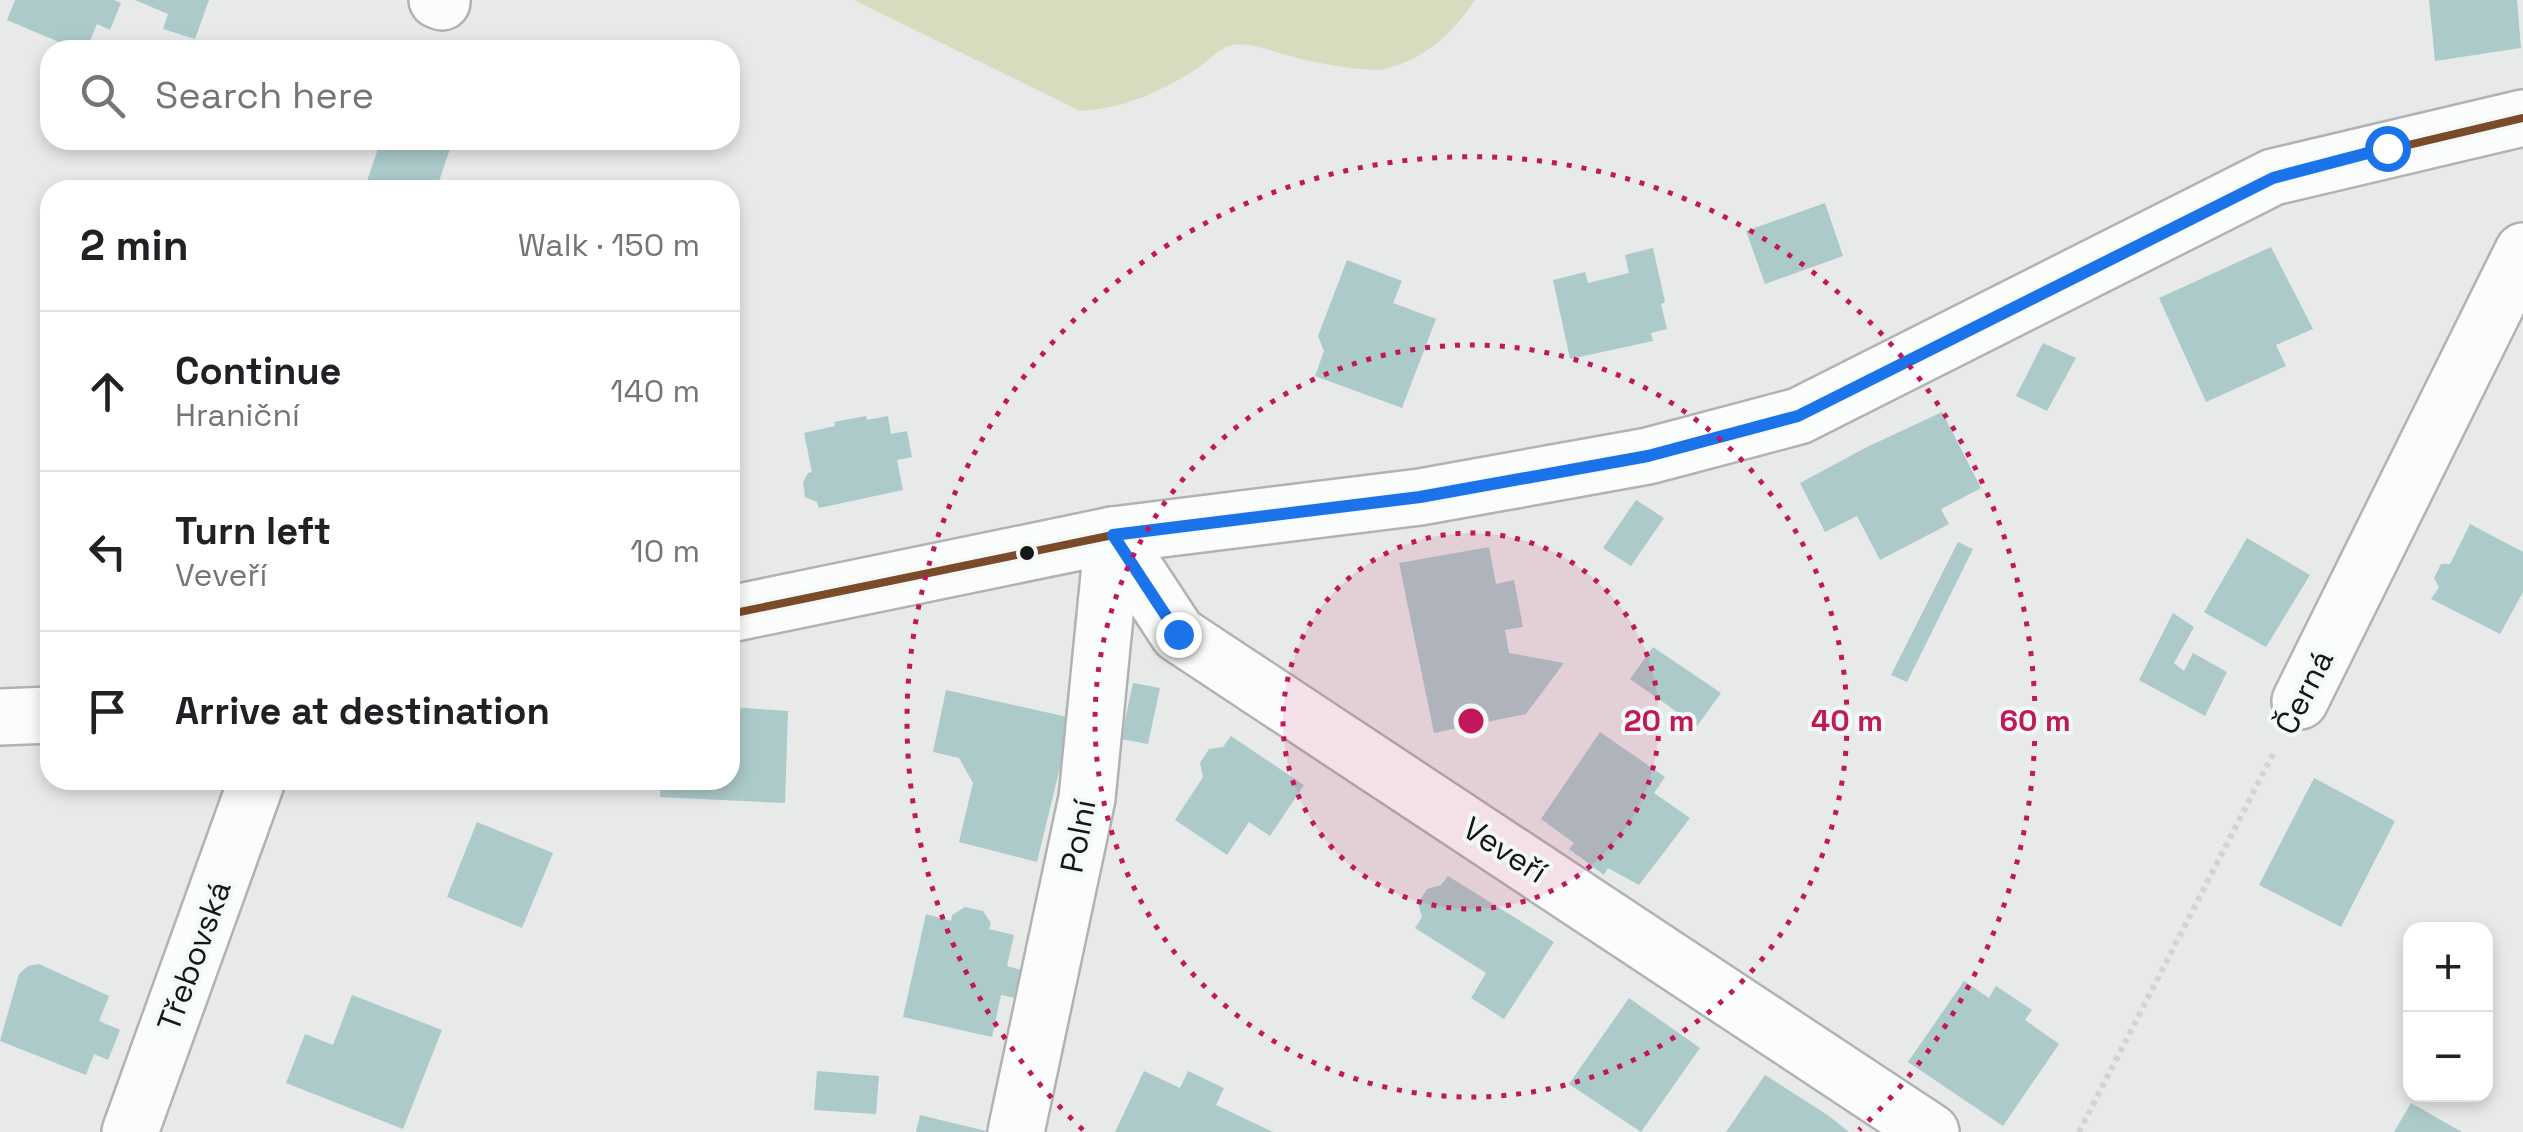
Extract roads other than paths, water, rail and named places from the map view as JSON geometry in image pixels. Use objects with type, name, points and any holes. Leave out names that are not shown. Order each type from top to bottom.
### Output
[{"type":"street","points":[[740,612],[1113,535],[1440,494],[1648,456],[1798,416],[2273,178],[2523,118]]},
{"type":"street","name":"Černá","points":[[2300,701],[2523,250]]},
{"type":"street","name":"Polní","points":[[1016,1132],[1087,798],[1113,535]]},
{"type":"street","name":"Veveří","points":[[1113,535],[1178,634],[1931,1132]]},
{"type":"street","points":[[0,717],[40,715]]},
{"type":"street","name":"Třebovská","points":[[130,1132],[253,790]]}]
